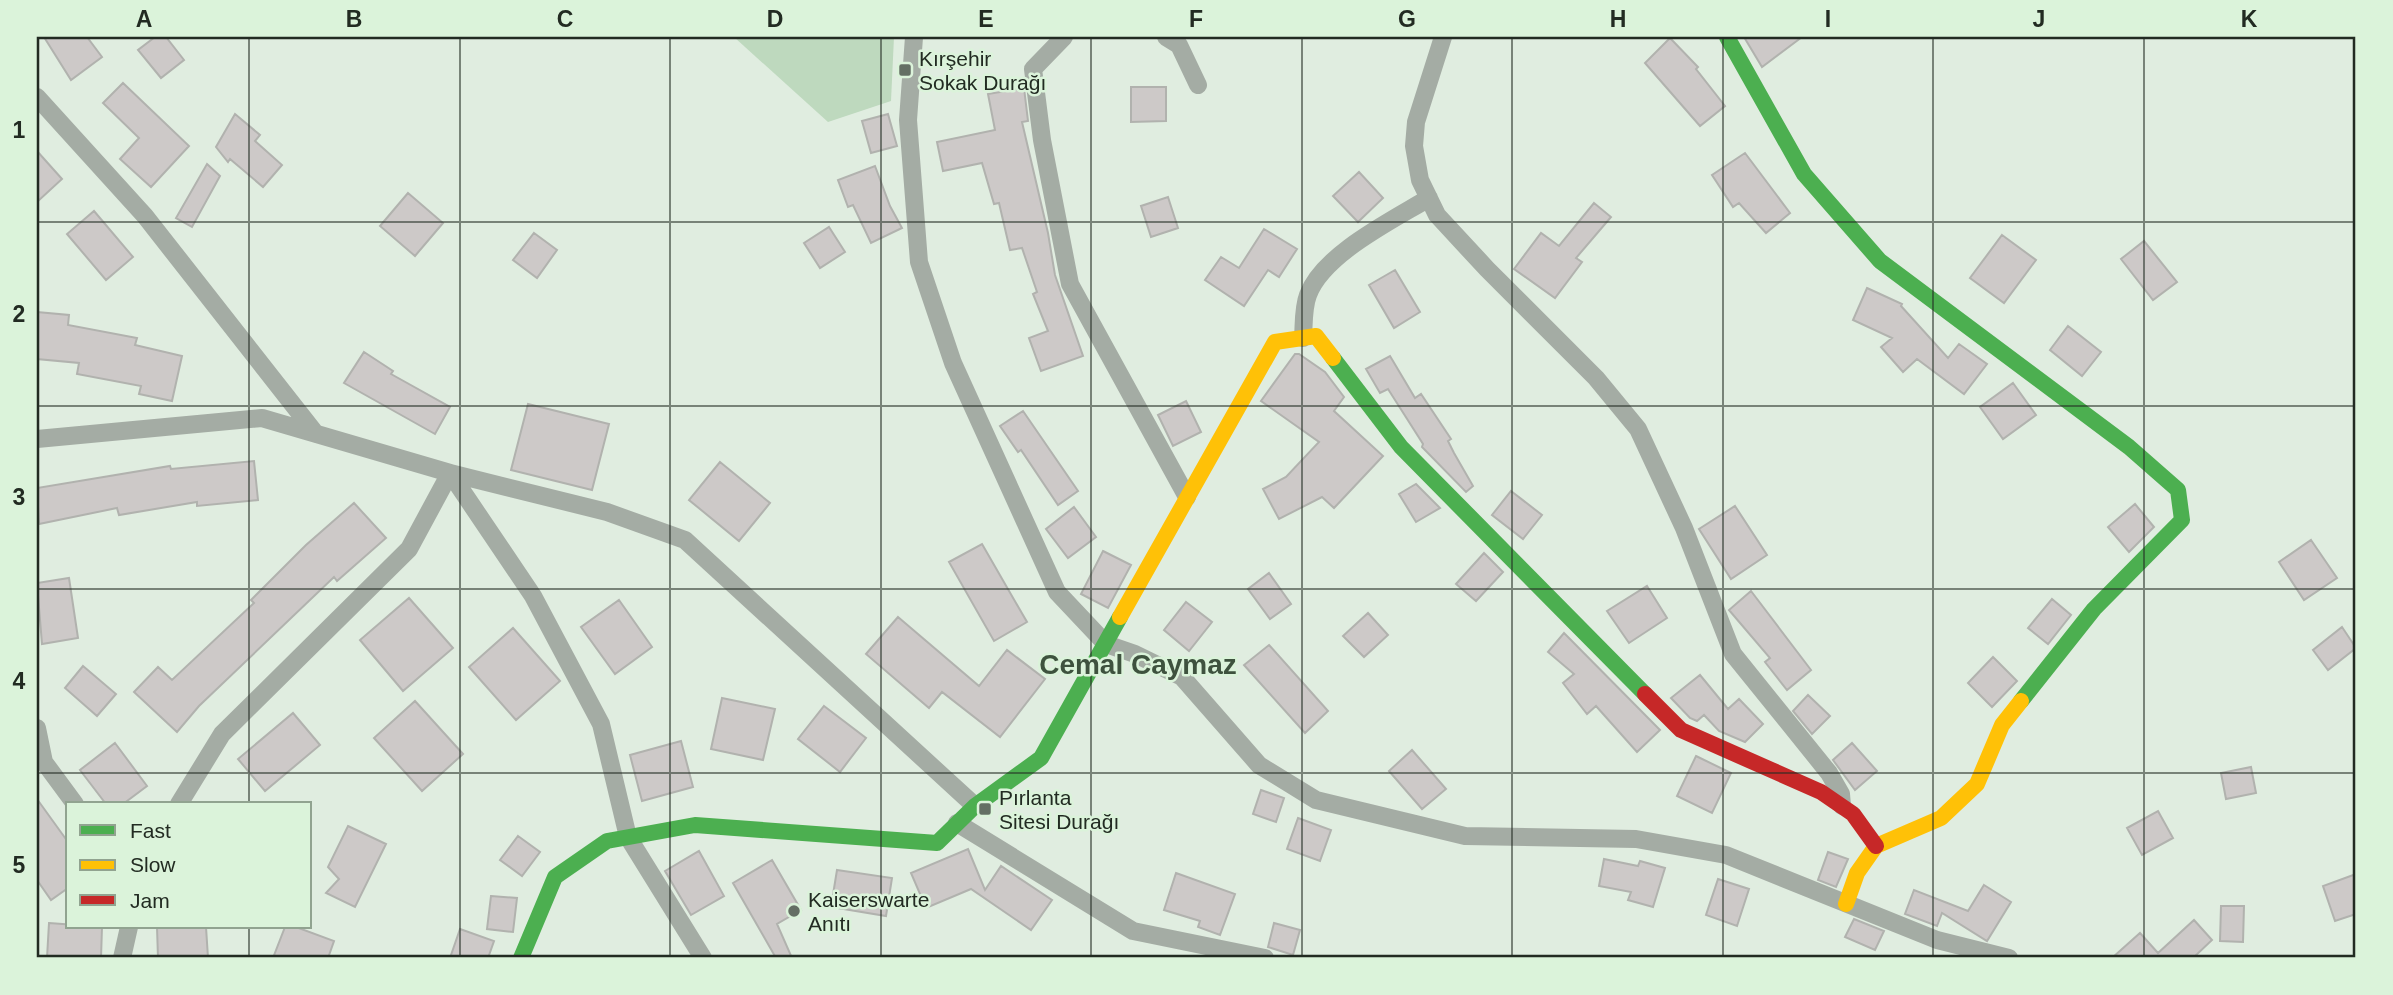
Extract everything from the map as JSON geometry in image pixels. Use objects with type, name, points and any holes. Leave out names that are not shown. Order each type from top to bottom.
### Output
[{"type":"street","points":[[914,37],[908,120],[919,262],[953,363],[1057,592],[1106,644],[1135,654],[1182,677],[1259,765],[1316,800],[1465,836],[1636,839],[1726,855],[1937,940],[2010,958]]},
{"type":"street","points":[[1064,37],[1033,68],[1042,140],[1070,284],[1187,497]]},
{"type":"street","points":[[1166,37],[1179,45],[1198,85]]},
{"type":"street","points":[[1443,37],[1416,122],[1414,146],[1420,180],[1437,215],[1487,270],[1596,378],[1638,429],[1684,528],[1733,654],[1829,773],[1841,793],[1842,806]]},
{"type":"street","points":[[1727,37],[1804,174],[1880,261],[2129,447],[2178,490],[2182,520],[2094,609],[2002,725],[1977,785],[1941,818],[1876,846],[1857,873],[1846,904]]},
{"type":"street","points":[[37,97],[145,216],[316,434]]},
{"type":"street","points":[[1303,338],[1307,297],[1314,282],[1350,247],[1429,198]]},
{"type":"street","points":[[521,958],[555,877],[607,841],[695,825],[937,843],[975,806],[1041,758],[1275,342],[1315,336],[1401,447],[1681,730],[1821,792],[1853,814],[1876,846]]},
{"type":"street","points":[[37,439],[262,418],[450,473],[607,512],[685,540],[975,806]]},
{"type":"street","points":[[180,802],[222,734],[409,549],[450,473]]},
{"type":"street","points":[[450,473],[533,596],[600,724],[628,837],[703,958]]},
{"type":"street","points":[[37,728],[44,762],[74,802]]},
{"type":"street","points":[[957,824],[1133,931],[1265,958]]},
{"type":"street","points":[[122,958],[129,928]]},
{"type":"green space","points":[[734,37],[894,37],[891,101],[828,122]]},
{"type":"building","points":[[44,37],[87,37],[102,57],[71,80]]},
{"type":"building","points":[[155,37],[166,37],[184,60],[161,78],[138,50]]},
{"type":"building","points":[[1744,37],[1802,37],[1762,67]]},
{"type":"building","points":[[1670,38],[1698,67],[1696,69],[1725,106],[1700,126],[1645,63]]},
{"type":"building","points":[[123,83],[189,146],[151,187],[120,159],[139,138],[103,103]]},
{"type":"building","points":[[1131,87],[1166,87],[1166,121],[1131,122]]},
{"type":"building","points":[[1024,88],[1028,121],[1022,122],[1055,275],[1083,356],[1041,371],[1029,338],[1048,331],[1033,294],[1037,292],[1022,248],[1010,250],[999,203],[994,204],[982,163],[943,171],[937,142],[995,130],[988,94]]},
{"type":"building","points":[[235,114],[260,135],[255,141],[282,165],[263,187],[230,159],[228,162],[216,147]]},
{"type":"building","points":[[888,114],[897,146],[871,153],[862,121]]},
{"type":"building","points":[[37,151],[62,179],[37,202]]},
{"type":"building","points":[[1745,153],[1790,213],[1766,233],[1739,203],[1733,207],[1712,175]]},
{"type":"building","points":[[207,164],[220,176],[192,227],[176,218]]},
{"type":"building","points":[[875,166],[890,206],[902,228],[871,243],[853,205],[848,207],[838,180]]},
{"type":"building","points":[[1359,172],[1383,198],[1358,222],[1333,196]]},
{"type":"building","points":[[408,193],[443,223],[415,256],[380,226]]},
{"type":"building","points":[[1168,197],[1178,228],[1151,237],[1141,206]]},
{"type":"building","points":[[1594,203],[1611,217],[1576,258],[1582,262],[1555,298],[1514,269],[1541,233],[1559,246]]},
{"type":"building","points":[[94,211],[133,257],[106,280],[67,234]]},
{"type":"building","points":[[829,227],[845,252],[820,268],[804,243]]},
{"type":"building","points":[[1264,229],[1297,249],[1279,277],[1268,270],[1244,306],[1205,280],[1221,257],[1239,268]]},
{"type":"building","points":[[534,233],[557,250],[537,278],[513,260]]},
{"type":"building","points":[[2002,235],[2036,260],[2004,303],[1970,278]]},
{"type":"building","points":[[2144,241],[2177,282],[2153,300],[2121,259]]},
{"type":"building","points":[[1395,270],[1420,312],[1394,328],[1369,285]]},
{"type":"building","points":[[1867,288],[1902,304],[1948,358],[1959,344],[1987,364],[1964,394],[1917,359],[1903,372],[1881,347],[1892,338],[1853,320]]},
{"type":"building","points":[[37,312],[69,315],[68,325],[137,338],[135,345],[182,356],[172,401],[139,394],[141,386],[77,374],[79,363],[37,359]]},
{"type":"building","points":[[2068,326],[2101,352],[2082,376],[2050,350]]},
{"type":"building","points":[[364,352],[393,371],[391,374],[450,407],[435,434],[344,383]]},
{"type":"building","points":[[1295,354],[1325,372],[1344,397],[1334,411],[1383,456],[1334,508],[1322,497],[1279,519],[1263,489],[1286,477],[1319,442],[1261,401]]},
{"type":"building","points":[[1390,356],[1415,398],[1421,394],[1451,439],[1448,441],[1473,486],[1466,492],[1422,447],[1423,444],[1388,389],[1380,393],[1366,369]]},
{"type":"building","points":[[2013,383],[2036,415],[2003,439],[1980,407]]},
{"type":"building","points":[[1186,401],[1201,432],[1173,446],[1158,415]]},
{"type":"building","points":[[528,404],[609,424],[592,490],[511,470]]},
{"type":"building","points":[[1023,411],[1078,491],[1058,505],[1021,450],[1018,452],[1000,426]]},
{"type":"building","points":[[254,461],[258,500],[197,506],[197,502],[119,515],[117,508],[39,524],[37,488],[170,466],[171,469]]},
{"type":"building","points":[[720,462],[770,503],[739,541],[689,500]]},
{"type":"building","points":[[1416,484],[1440,508],[1416,522],[1399,494]]},
{"type":"building","points":[[1511,491],[1542,515],[1523,539],[1492,515]]},
{"type":"building","points":[[354,503],[386,538],[337,581],[334,577],[199,706],[177,732],[134,692],[158,667],[172,680],[254,603],[251,600],[306,545]]},
{"type":"building","points":[[2135,504],[2154,527],[2129,552],[2108,527]]},
{"type":"building","points":[[1735,506],[1767,555],[1731,579],[1699,529]]},
{"type":"building","points":[[1074,507],[1096,537],[1068,558],[1046,529]]},
{"type":"building","points":[[2311,540],[2337,578],[2304,600],[2279,562]]},
{"type":"building","points":[[982,544],[1027,622],[994,641],[949,562]]},
{"type":"building","points":[[1103,551],[1131,565],[1108,608],[1081,594]]},
{"type":"building","points":[[1484,553],[1503,572],[1476,601],[1456,584]]},
{"type":"building","points":[[1269,573],[1291,604],[1270,619],[1248,589]]},
{"type":"building","points":[[69,578],[78,638],[42,644],[37,583]]},
{"type":"building","points":[[1647,586],[1667,618],[1629,643],[1607,611]]},
{"type":"building","points":[[1751,591],[1811,670],[1787,690],[1765,662],[1770,658],[1729,610]]},
{"type":"building","points":[[409,598],[453,648],[403,691],[360,640]]},
{"type":"building","points":[[2052,599],[2071,615],[2048,644],[2028,628]]},
{"type":"building","points":[[619,600],[652,647],[615,674],[581,627]]},
{"type":"building","points":[[1186,602],[1212,622],[1189,651],[1164,630]]},
{"type":"building","points":[[1368,613],[1388,635],[1364,657],[1343,636]]},
{"type":"building","points":[[898,617],[979,686],[1007,650],[1045,679],[1000,737],[942,692],[929,708],[866,654]]},
{"type":"building","points":[[2342,627],[2356,648],[2328,670],[2313,650]]},
{"type":"building","points":[[513,628],[560,681],[516,720],[469,667]]},
{"type":"building","points":[[1564,633],[1660,730],[1637,752],[1596,706],[1587,714],[1563,683],[1574,674],[1548,652]]},
{"type":"building","points":[[1269,645],[1328,711],[1305,733],[1244,665]]},
{"type":"building","points":[[1993,657],[2017,681],[1992,707],[1968,683]]},
{"type":"building","points":[[83,666],[116,694],[97,716],[65,688]]},
{"type":"building","points":[[1700,675],[1728,709],[1739,699],[1763,724],[1745,742],[1719,731],[1704,715],[1697,721],[1690,718],[1671,698]]},
{"type":"building","points":[[1808,695],[1830,716],[1812,734],[1793,711]]},
{"type":"building","points":[[722,698],[775,709],[763,760],[711,749]]},
{"type":"building","points":[[415,701],[463,754],[422,791],[374,738]]},
{"type":"building","points":[[824,706],[866,738],[840,772],[798,739]]},
{"type":"building","points":[[293,713],[320,745],[265,791],[238,759]]},
{"type":"building","points":[[681,741],[693,787],[642,801],[630,755]]},
{"type":"building","points":[[115,743],[147,786],[126,802],[104,802],[80,770]]},
{"type":"building","points":[[1852,743],[1877,771],[1855,790],[1833,760]]},
{"type":"building","points":[[1412,750],[1446,789],[1422,809],[1389,771]]},
{"type":"building","points":[[1696,756],[1731,773],[1712,813],[1677,796]]},
{"type":"building","points":[[2251,767],[2256,793],[2226,799],[2221,773]]},
{"type":"building","points":[[1261,790],[1284,798],[1276,822],[1253,814]]},
{"type":"building","points":[[37,799],[66,839],[66,889],[51,900],[37,880]]},
{"type":"building","points":[[2158,811],[2173,838],[2142,855],[2127,828]]},
{"type":"building","points":[[1298,818],[1331,830],[1320,861],[1287,849]]},
{"type":"building","points":[[348,826],[386,844],[355,907],[326,893],[339,879],[328,867]]},
{"type":"building","points":[[518,836],[540,852],[522,876],[500,860]]},
{"type":"building","points":[[968,849],[985,890],[1001,866],[1052,900],[1031,930],[971,889],[926,908],[911,873]]},
{"type":"building","points":[[699,851],[724,896],[691,915],[665,871]]},
{"type":"building","points":[[1828,852],[1848,859],[1836,887],[1818,880]]},
{"type":"building","points":[[1604,859],[1638,866],[1640,861],[1665,868],[1653,907],[1628,900],[1631,892],[1599,886]]},
{"type":"building","points":[[772,860],[801,910],[777,924],[792,958],[776,958],[733,883]]},
{"type":"building","points":[[837,870],[892,878],[886,916],[831,907]]},
{"type":"building","points":[[1176,873],[1235,894],[1220,935],[1198,927],[1200,921],[1164,910]]},
{"type":"building","points":[[2356,874],[2356,914],[2335,921],[2323,886]]},
{"type":"building","points":[[1718,879],[1749,889],[1737,926],[1706,915]]},
{"type":"building","points":[[1984,885],[2011,902],[1987,941],[1942,913],[1937,926],[1905,914],[1914,890],[1968,911]]},
{"type":"building","points":[[491,896],[517,898],[513,932],[487,929]]},
{"type":"building","points":[[2221,906],[2244,906],[2243,942],[2220,941]]},
{"type":"building","points":[[1854,919],[1884,931],[1875,950],[1845,937]]},
{"type":"building","points":[[2194,920],[2212,940],[2193,958],[2112,958],[2140,933],[2158,953]]},
{"type":"building","points":[[49,923],[66,924],[66,928],[102,928],[101,958],[47,958]]},
{"type":"building","points":[[1274,923],[1300,930],[1293,955],[1268,947]]},
{"type":"building","points":[[157,928],[206,928],[208,958],[158,958]]},
{"type":"building","points":[[285,928],[299,928],[334,941],[328,958],[273,958]]},
{"type":"building","points":[[460,929],[494,941],[488,958],[450,958]]},
{"type":"traffic: fast","points":[[1727,37],[1804,174],[1880,261],[2129,447],[2178,490],[2182,520],[2094,609],[2021,701]]},
{"type":"traffic: fast","points":[[1333,358],[1401,447],[1645,694]]},
{"type":"traffic: fast","points":[[521,958],[555,877],[607,841],[695,825],[937,843],[975,806],[1041,758],[1120,617]]},
{"type":"traffic: slow","points":[[1120,617],[1275,342],[1316,336],[1333,358]]},
{"type":"traffic: slow","points":[[1846,904],[1857,873],[1876,846],[1941,818],[1977,784],[2002,725],[2021,701]]},
{"type":"traffic: jam","points":[[1645,694],[1681,730],[1821,792],[1853,814],[1876,846]]},
{"type":"place","name":"Kırşehir Sokak Durağı","points":[[905,70]]},
{"type":"place","name":"Pırlanta Sitesi Durağı","points":[[985,809]]},
{"type":"place","name":"Kaiserswarte Anıtı","points":[[794,911]]},
{"type":"district","name":"Cemal Caymaz","points":[[1138,664]]}]
